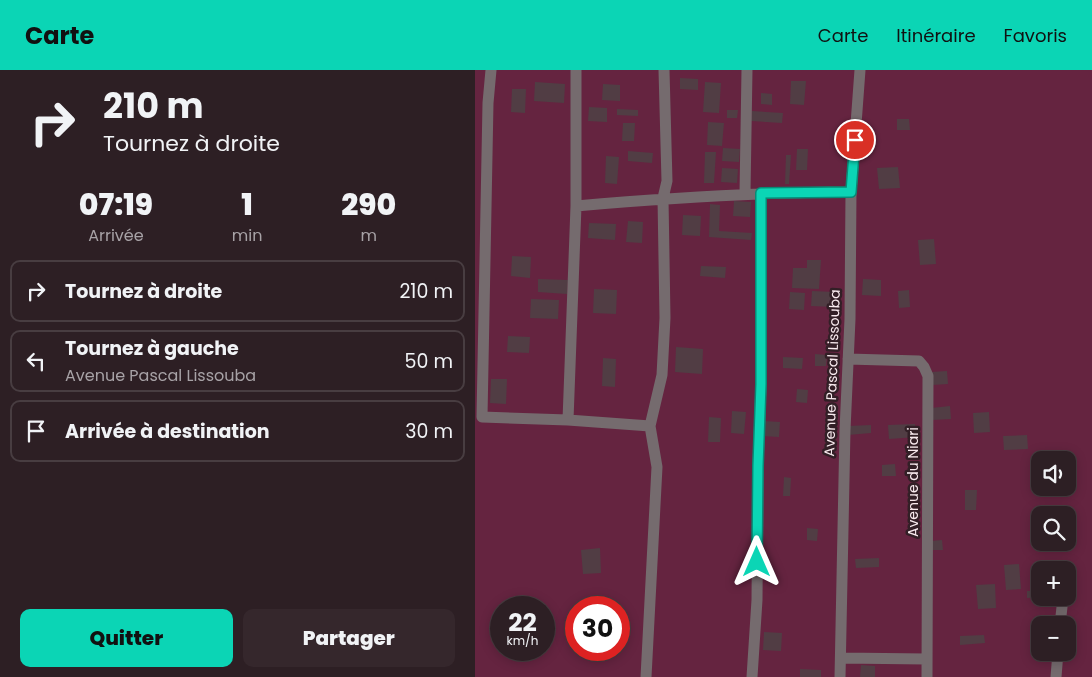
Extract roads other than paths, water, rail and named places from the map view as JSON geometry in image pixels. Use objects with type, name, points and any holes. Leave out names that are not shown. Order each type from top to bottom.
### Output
[{"type":"street","points":[[491,70],[487,103],[478,417],[568,420],[650,426]]},
{"type":"street","points":[[568,420],[576,206],[576,70]]},
{"type":"street","points":[[647,677],[657,467],[650,426],[662,375],[665,318],[663,198],[667,181],[664,70]]},
{"type":"street","points":[[745,194],[747,70]]},
{"type":"street","name":"Avenue Pascal Lissouba","points":[[841,677],[851,192],[860,70]]},
{"type":"street","points":[[576,206],[663,198],[761,193],[851,192]]},
{"type":"street","points":[[752,677],[757,600],[761,384],[761,193]]},
{"type":"street","name":"Avenue du Niari","points":[[848,359],[919,361],[928,376],[927,677]]},
{"type":"street","points":[[842,658],[926,659]]},
{"type":"street","points":[[1056,677],[1057,661]]}]
